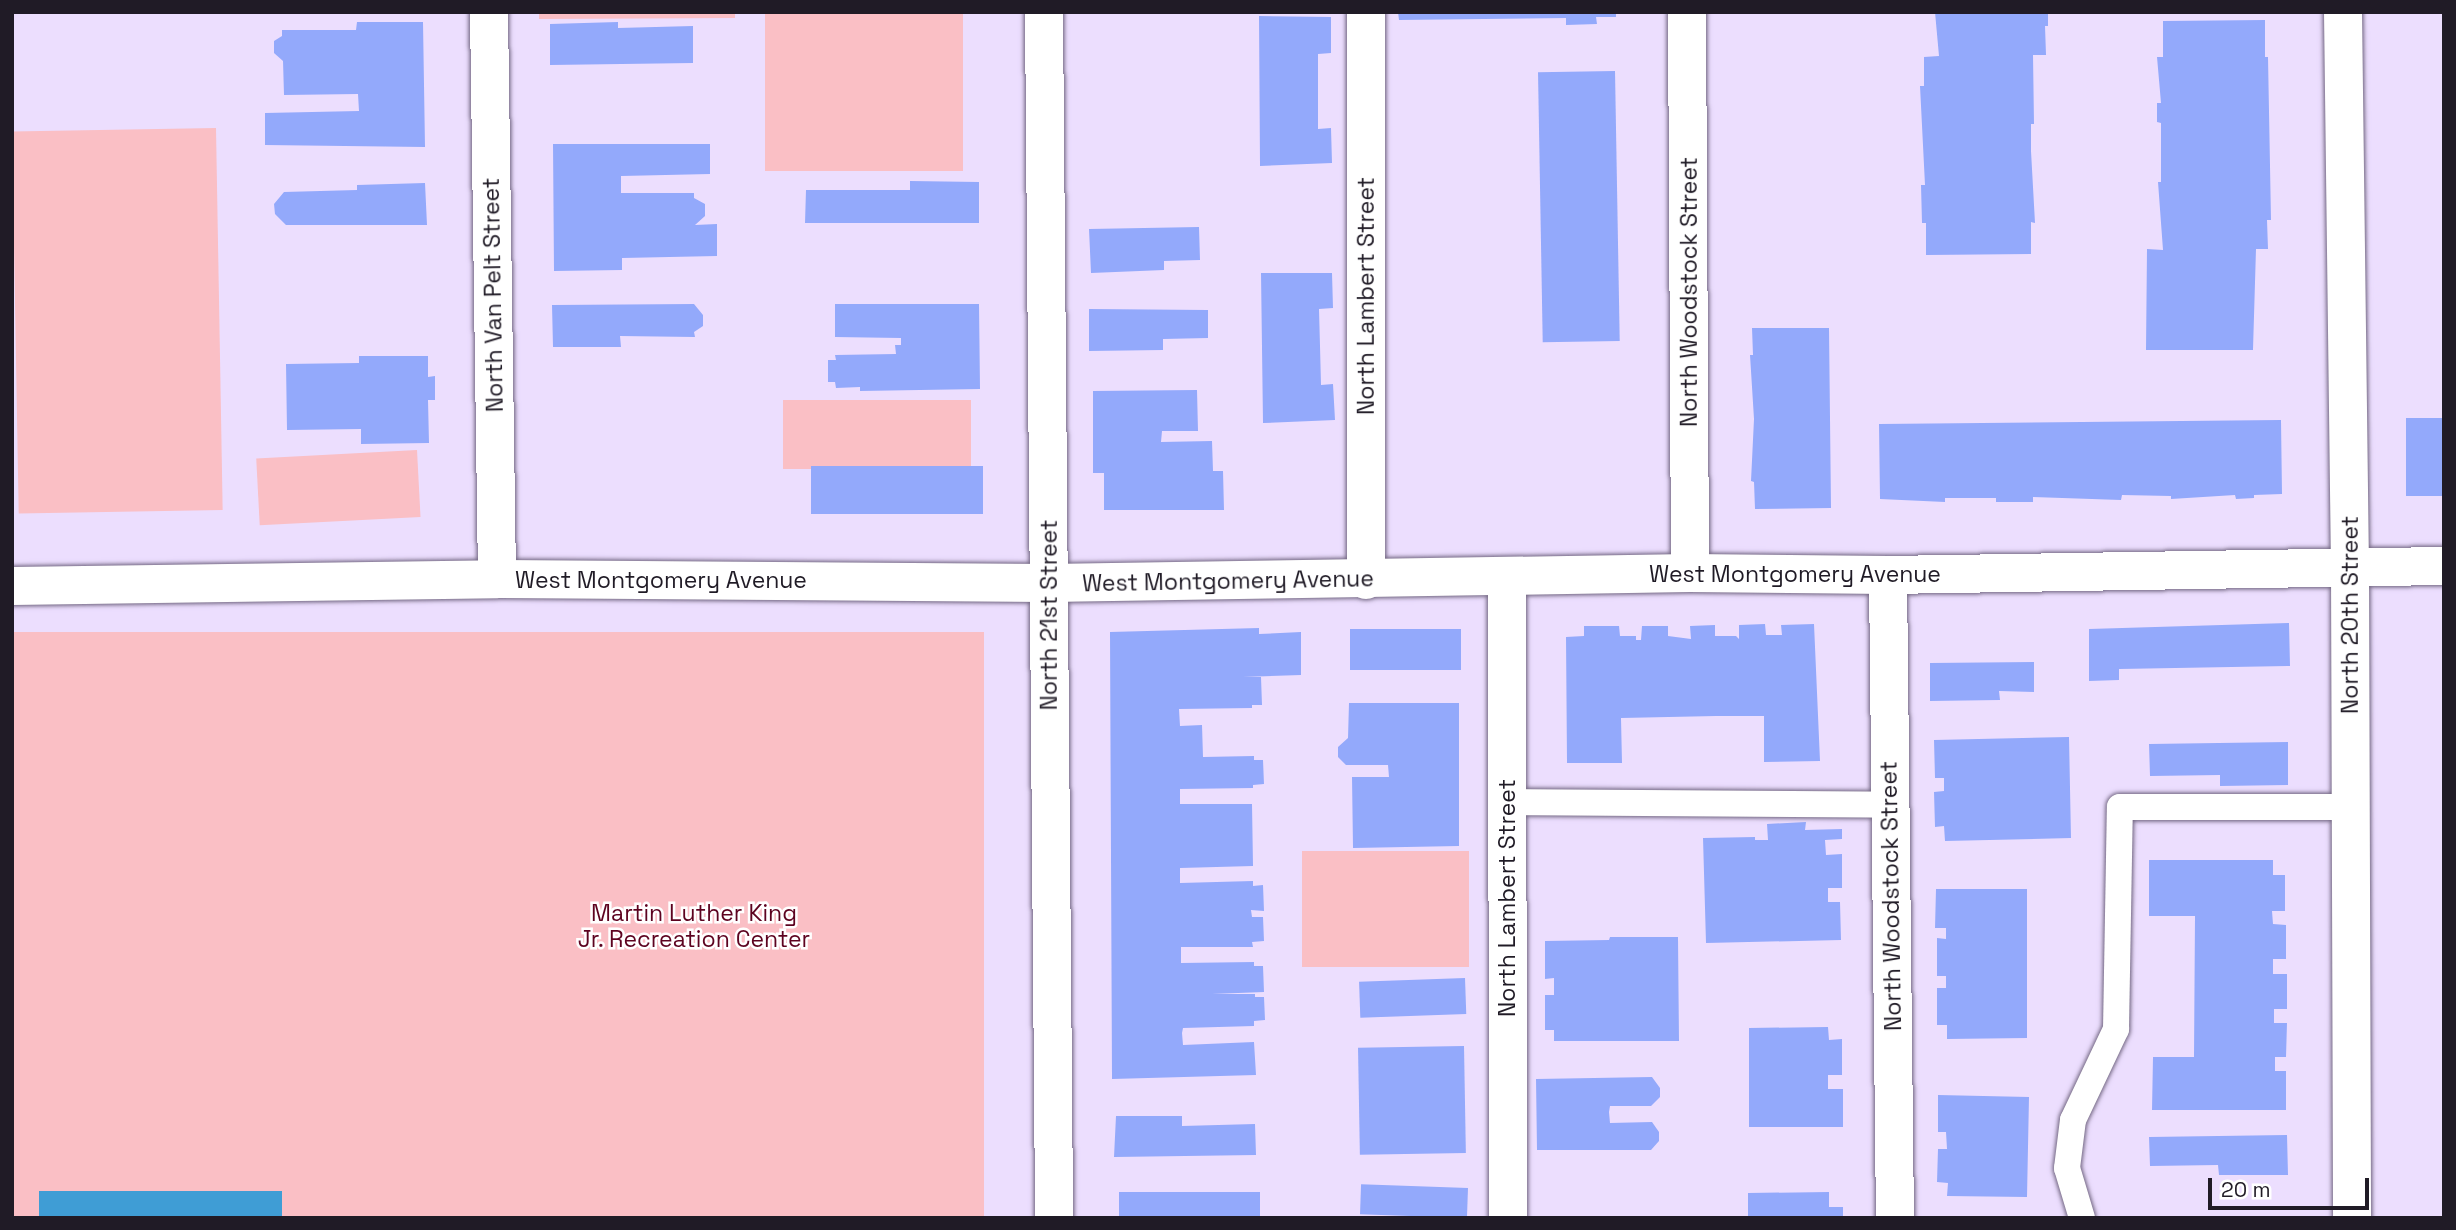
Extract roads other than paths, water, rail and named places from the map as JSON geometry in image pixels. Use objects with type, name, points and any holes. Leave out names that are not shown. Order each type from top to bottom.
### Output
[{"type":"street","name":"North Van Pelt Street","points":[[489,12],[497,579]]},
{"type":"street","name":"North 21st Street","points":[[1044,12],[1054,1218]]},
{"type":"street","name":"North Lambert Street","points":[[1366,12],[1366,580]]},
{"type":"street","name":"North Woodstock Street","points":[[1687,12],[1690,573]]},
{"type":"street","name":"North 20th Street","points":[[2343,12],[2350,566],[2352,1218]]},
{"type":"street","name":"West Montgomery Avenue","points":[[12,586],[497,579],[1049,583],[1507,578],[1690,573],[1888,575],[2444,566]]},
{"type":"street","name":"North Woodstock Street","points":[[1888,575],[1895,1218]]},
{"type":"street","name":"North Lambert Street","points":[[1507,578],[1508,1218]]},
{"type":"lane","points":[[1507,802],[1890,805]]},
{"type":"lane","points":[[2082,1218],[2067,1168],[2073,1119],[2116,1029],[2120,807],[2351,807]]},
{"type":"water","points":[[39,1191],[282,1191],[282,1218],[39,1218]]},
{"type":"park label","name":"Martin Luther King Jr. Recreation Center","points":[[694,926]]}]
